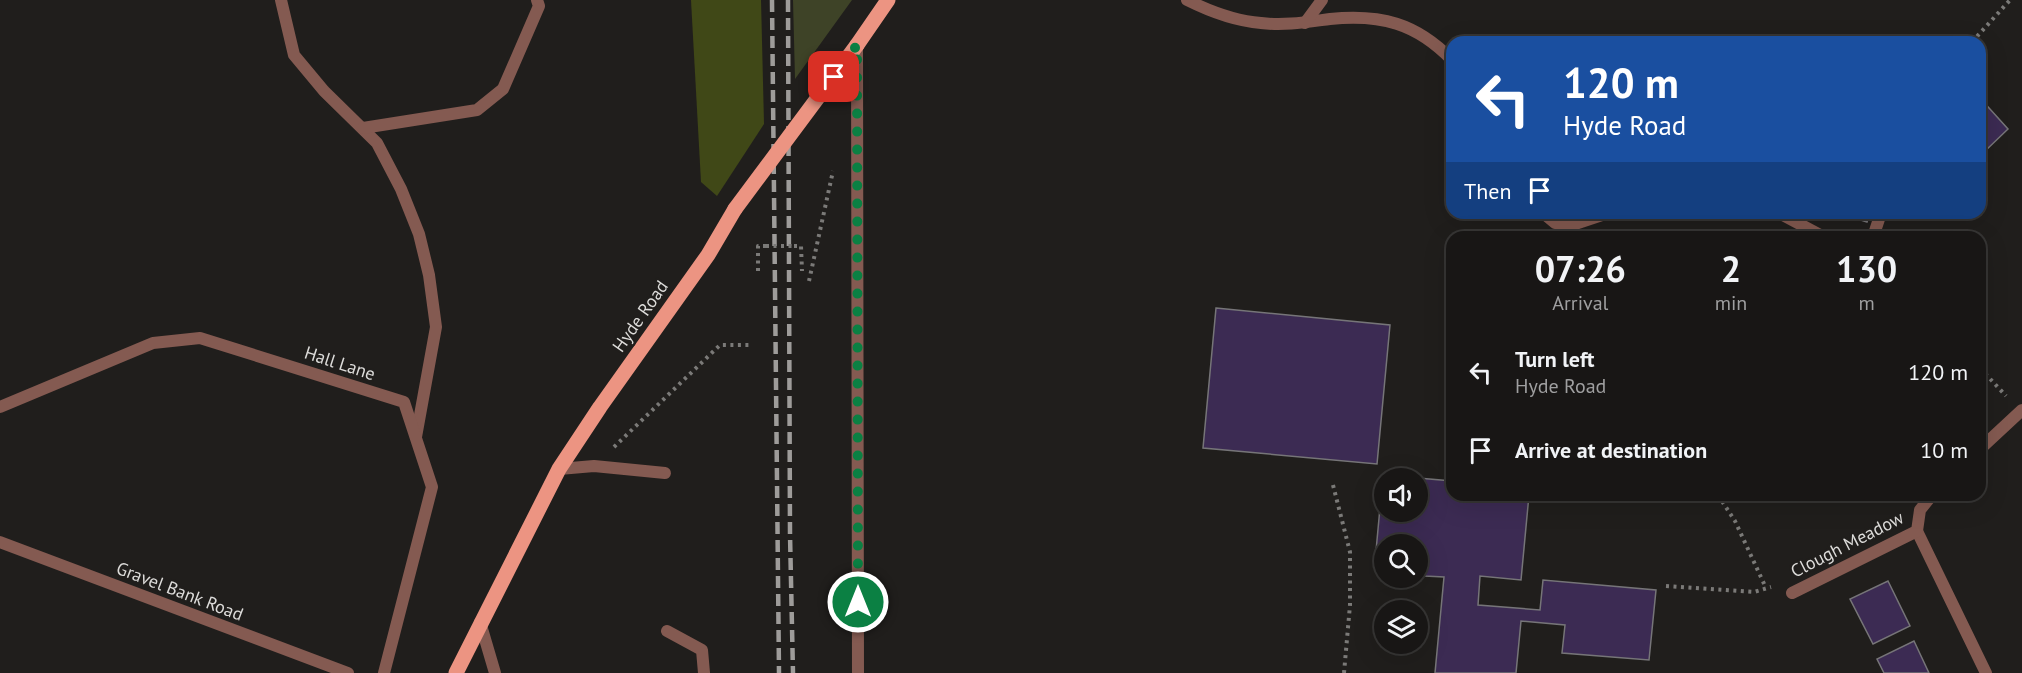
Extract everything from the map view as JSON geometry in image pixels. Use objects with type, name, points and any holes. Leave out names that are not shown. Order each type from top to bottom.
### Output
[{"type":"main road","name":"Hyde Road","points":[[456,673],[559,469],[708,255],[735,209],[888,0]]},
{"type":"street","points":[[281,0],[294,55],[324,91],[377,143],[401,189],[419,234],[429,275],[436,327],[416,437]]},
{"type":"street","points":[[363,128],[477,110],[503,89],[539,6],[537,0]]},
{"type":"street","points":[[1187,0],[1218,15],[1262,24],[1305,23],[1332,19],[1381,19],[1410,28],[1438,45],[1446,54]]},
{"type":"street","points":[[1305,23],[1322,0]]},
{"type":"street","points":[[857,45],[858,673]]},
{"type":"street","points":[[1550,219],[1555,223],[1575,224],[1590,219]]},
{"type":"street","points":[[1790,219],[1813,231]]},
{"type":"street","name":"Hall Lane","points":[[0,407],[153,343],[200,338],[404,402],[432,487],[384,673]]},
{"type":"street","points":[[1986,443],[2021,411]]},
{"type":"street","points":[[559,469],[594,466],[665,473]]},
{"type":"street","name":"Clough Meadow","points":[[1792,593],[1917,531],[1920,510],[1927,501]]},
{"type":"street","points":[[1917,531],[1986,673]]},
{"type":"street","name":"Gravel Bank Road","points":[[0,542],[348,673]]},
{"type":"street","points":[[480,622],[495,673]]},
{"type":"street","points":[[668,631],[702,650],[704,673]]},
{"type":"path","points":[[1977,36],[2010,0]]},
{"type":"path","points":[[809,281],[834,169]]},
{"type":"path","points":[[758,271],[758,246],[801,246],[802,271]]},
{"type":"path","points":[[594,466],[720,345],[752,345]]},
{"type":"path","points":[[1986,374],[2021,411]]},
{"type":"path","points":[[1333,485],[1350,552],[1350,605],[1344,673]]},
{"type":"path","points":[[1722,501],[1735,521],[1766,588]]},
{"type":"path","points":[[1666,586],[1754,592],[1769,587],[1792,593]]},
{"type":"green space","points":[[691,0],[761,0],[764,124],[717,196],[701,182]]},
{"type":"green space","points":[[793,0],[852,0],[795,79]]},
{"type":"building","points":[[1986,105],[2008,129],[1986,150]]},
{"type":"building","points":[[1216,308],[1390,325],[1377,464],[1203,448]]},
{"type":"building","points":[[1428,479],[1446,480],[1446,501],[1528,501],[1521,580],[1480,576],[1478,605],[1540,610],[1543,580],[1656,590],[1649,660],[1562,653],[1565,625],[1521,621],[1516,673],[1435,673],[1444,577],[1428,576],[1428,534],[1378,534],[1379,522],[1428,522]]},
{"type":"building","points":[[1888,581],[1910,626],[1873,644],[1850,599]]},
{"type":"building","points":[[1914,641],[1929,673],[1884,673],[1877,659]]},
{"type":"railway","points":[[772,0],[779,673]]},
{"type":"railway","points":[[788,0],[790,534],[793,673]]},
{"type":"route","points":[[834,77],[857,45],[858,602]]}]
